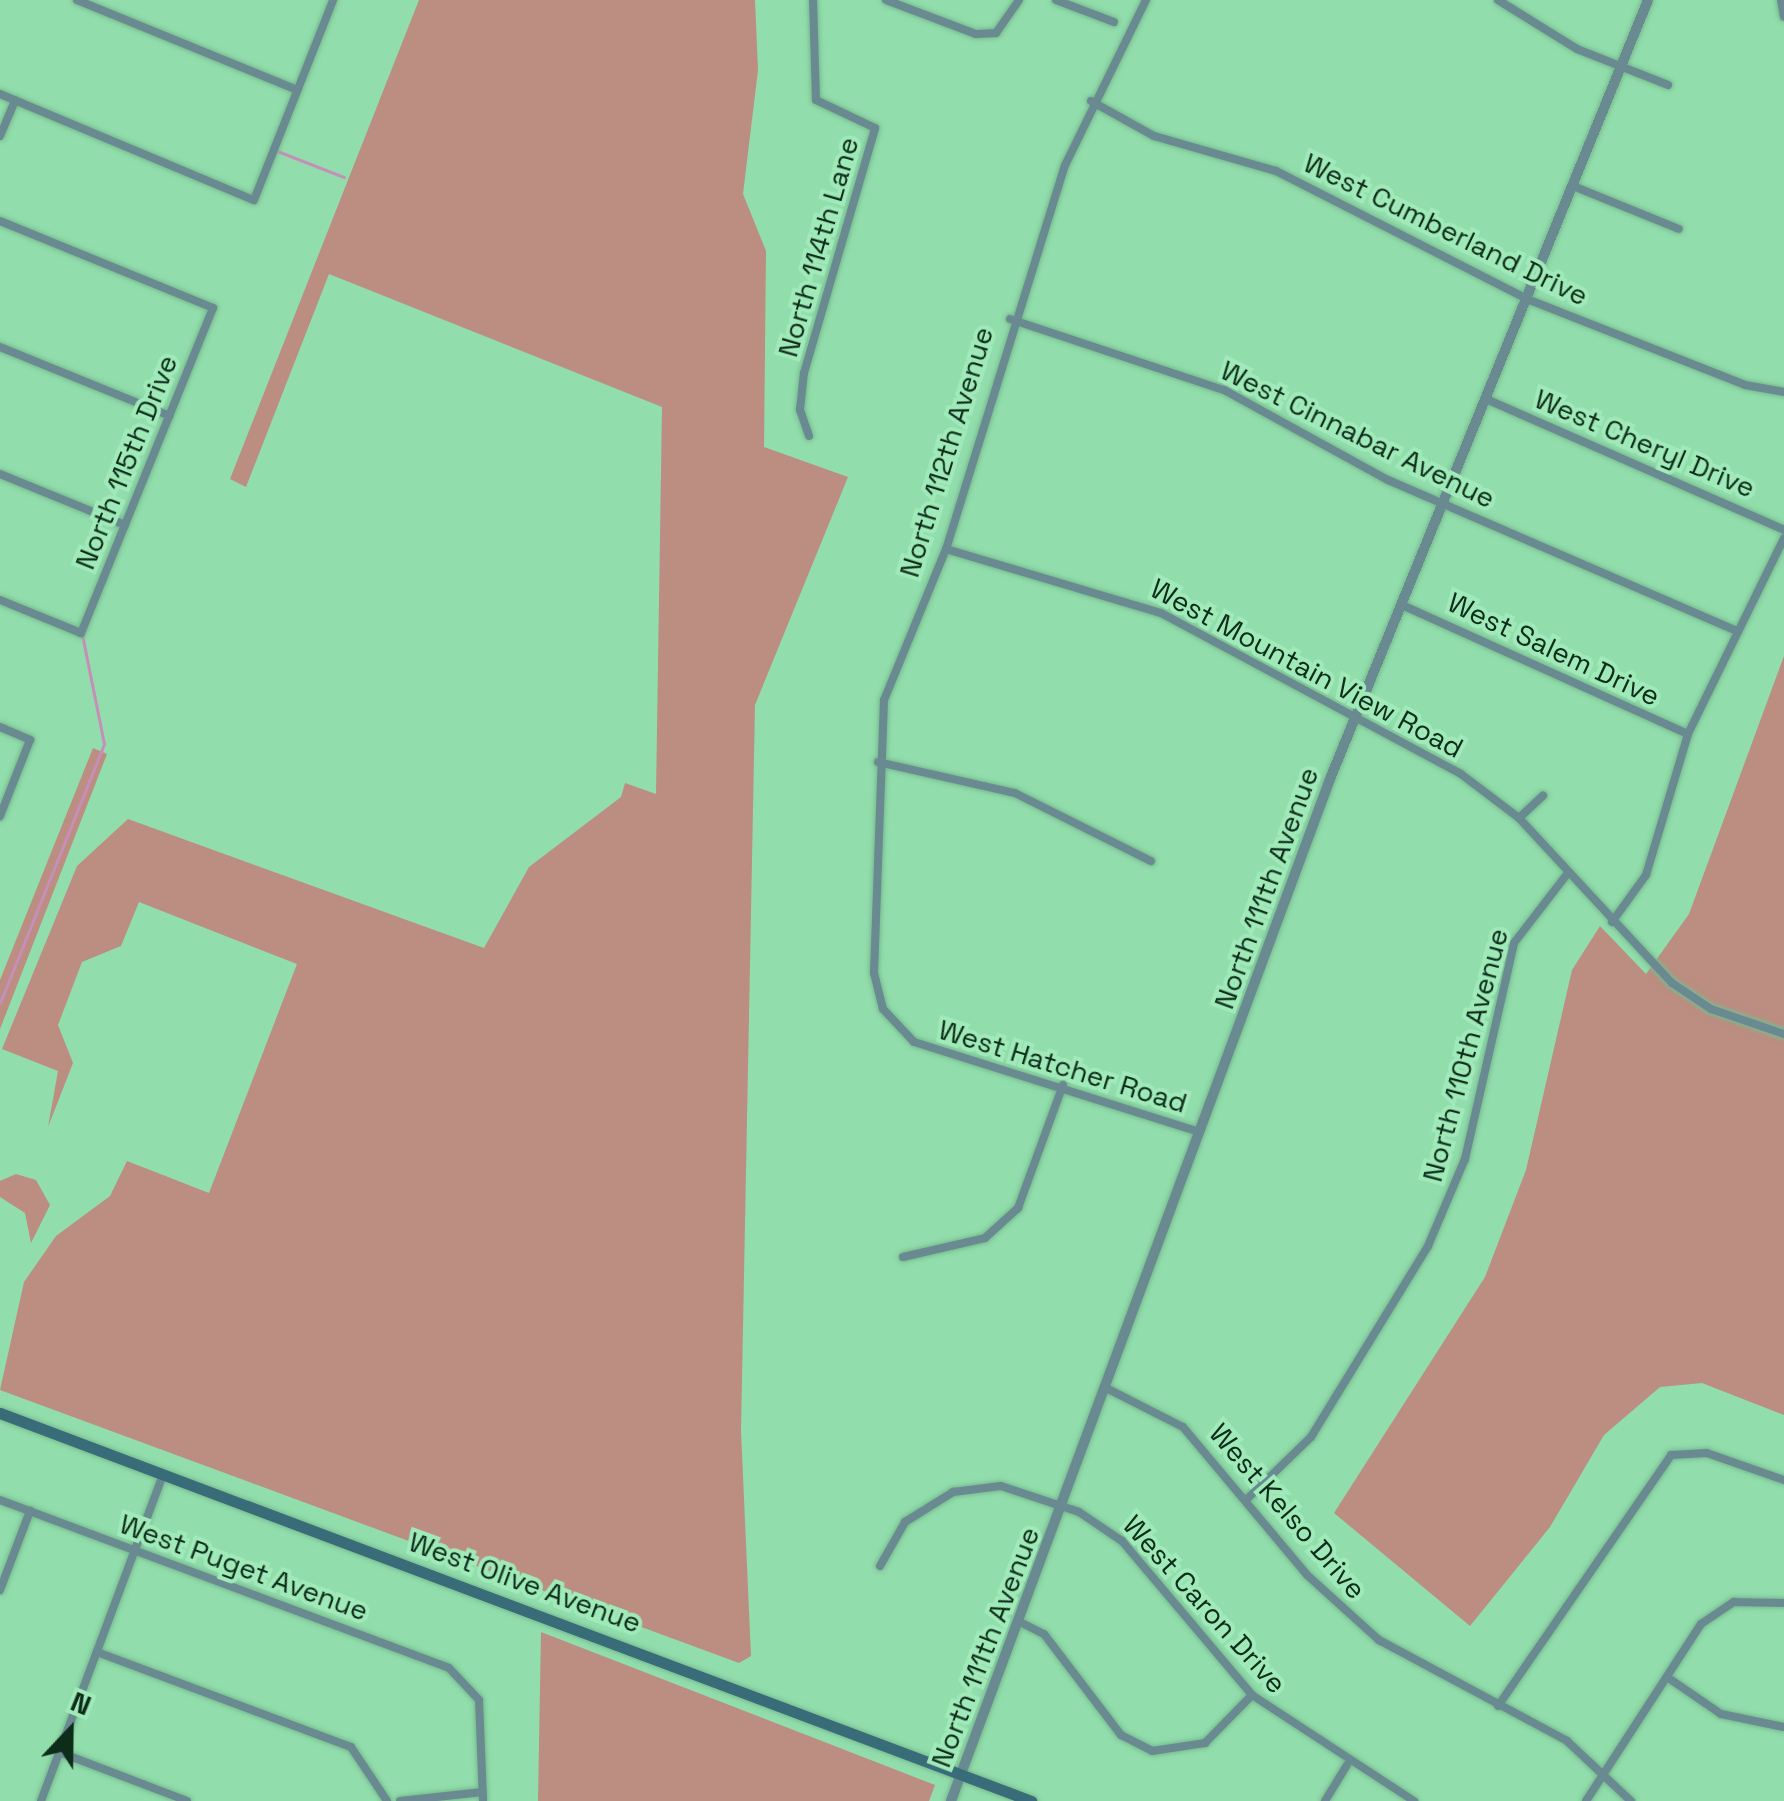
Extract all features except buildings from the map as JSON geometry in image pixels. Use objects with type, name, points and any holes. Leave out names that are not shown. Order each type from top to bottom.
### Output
[{"type":"main road","name":"West Olive Avenue","points":[[0,1413],[1032,1801]]},
{"type":"street","points":[[77,0],[298,90]]},
{"type":"street","points":[[0,94],[254,200],[333,0]]},
{"type":"street","name":"North 114th Lane","points":[[809,436],[800,410],[804,374],[875,128],[816,100],[813,0]]},
{"type":"street","points":[[886,0],[976,34],[996,33],[1019,0]]},
{"type":"street","points":[[1056,0],[1114,22]]},
{"type":"street","name":"North 112th Avenue","points":[[914,1042],[876,987],[878,762],[884,700],[946,549],[1010,319],[1091,101],[1146,0]]},
{"type":"street","points":[[1498,0],[1620,68],[1668,85]]},
{"type":"street","name":"North 111th Avenue","points":[[951,1801],[1354,716],[1648,0]]},
{"type":"street","points":[[1780,0],[1784,17]]},
{"type":"street","points":[[0,136],[15,100]]},
{"type":"street","name":"West Cumberland Drive","points":[[1091,101],[1154,136],[1276,171],[1527,299],[1745,385],[1784,392]]},
{"type":"street","points":[[1574,186],[1679,229]]},
{"type":"street","name":"North 115th Drive","points":[[0,220],[213,308],[82,633],[0,600]]},
{"type":"street","name":"West Cinnabar Avenue","points":[[1010,319],[1224,390],[1443,504],[1734,630]]},
{"type":"street","points":[[0,347],[170,416]]},
{"type":"street","name":"West Cheryl Drive","points":[[1486,399],[1784,530]]},
{"type":"street","points":[[0,474],[126,525]]},
{"type":"street","points":[[1612,922],[1646,875],[1688,734],[1734,630],[1784,538]]},
{"type":"street","name":"West Mountain View Road","points":[[946,549],[1132,601],[1461,774],[1519,818],[1612,922],[1688,995],[1784,1034]]},
{"type":"street","name":"West Salem Drive","points":[[1402,605],[1688,734]]},
{"type":"street","points":[[0,727],[30,740],[0,816]]},
{"type":"street","points":[[878,762],[1015,794],[1151,861]]},
{"type":"street","points":[[1519,818],[1543,796]]},
{"type":"street","name":"North 110th Avenue","points":[[1246,1500],[1311,1437],[1428,1246],[1465,1159],[1514,943],[1568,873]]},
{"type":"street","name":"West Hatcher Road","points":[[914,1042],[1063,1085],[1198,1132]]},
{"type":"street","points":[[903,1257],[985,1238],[1018,1208],[1063,1085]]},
{"type":"street","name":"West Kelso Drive","points":[[1106,1388],[1183,1427],[1315,1584],[1378,1640],[1498,1706],[1602,1771],[1632,1801]]},
{"type":"street","points":[[1498,1706],[1659,1468],[1686,1448],[1784,1480]]},
{"type":"street","points":[[41,1801],[163,1474]]},
{"type":"street","name":"West Caron Drive","points":[[880,1566],[905,1522],[953,1492],[1002,1486],[1062,1506],[1122,1541],[1252,1695],[1347,1765],[1414,1801]]},
{"type":"street","name":"West Puget Avenue","points":[[0,1500],[469,1682],[483,1720],[483,1797]]},
{"type":"street","points":[[0,1590],[30,1512]]},
{"type":"street","points":[[1586,1801],[1701,1624],[1734,1602],[1784,1602]]},
{"type":"street","points":[[1020,1622],[1044,1634],[1121,1735],[1152,1751],[1205,1743],[1252,1695]]},
{"type":"street","points":[[97,1652],[343,1743],[368,1762],[387,1801]]},
{"type":"street","points":[[1667,1677],[1721,1714],[1784,1727]]},
{"type":"street","points":[[59,1752],[186,1801]]},
{"type":"street","points":[[1325,1801],[1347,1765]]},
{"type":"street","points":[[400,1801],[483,1797]]},
{"type":"shaded area","points":[[419,0],[755,0],[758,70],[743,194],[766,251],[764,447],[848,477],[755,705],[741,1431],[751,1656],[739,1663],[0,1390],[24,1282],[56,1236],[110,1196],[127,1161],[209,1193],[297,964],[139,902],[121,946],[82,962],[58,1025],[73,1063],[48,1127],[58,1071],[2,1049],[77,866],[128,819],[484,948],[529,867],[621,797],[625,783],[656,794],[662,407],[329,274],[246,487],[230,479]]},
{"type":"shaded area","points":[[1784,656],[1784,1415],[1702,1383],[1660,1387],[1604,1435],[1550,1527],[1470,1626],[1334,1513],[1485,1277],[1526,1170],[1572,970],[1600,926],[1646,974],[1689,914]]},
{"type":"shaded area","points":[[93,748],[107,754],[0,1029],[0,980]]},
{"type":"shaded area","points":[[16,1174],[36,1180],[50,1205],[31,1243],[25,1213],[0,1197],[0,1181]]},
{"type":"shaded area","points":[[541,1632],[935,1785],[929,1801],[538,1801]]},
{"type":"waterway","points":[[275,150],[344,177]]},
{"type":"waterway","points":[[0,1003],[104,744],[82,635]]}]
